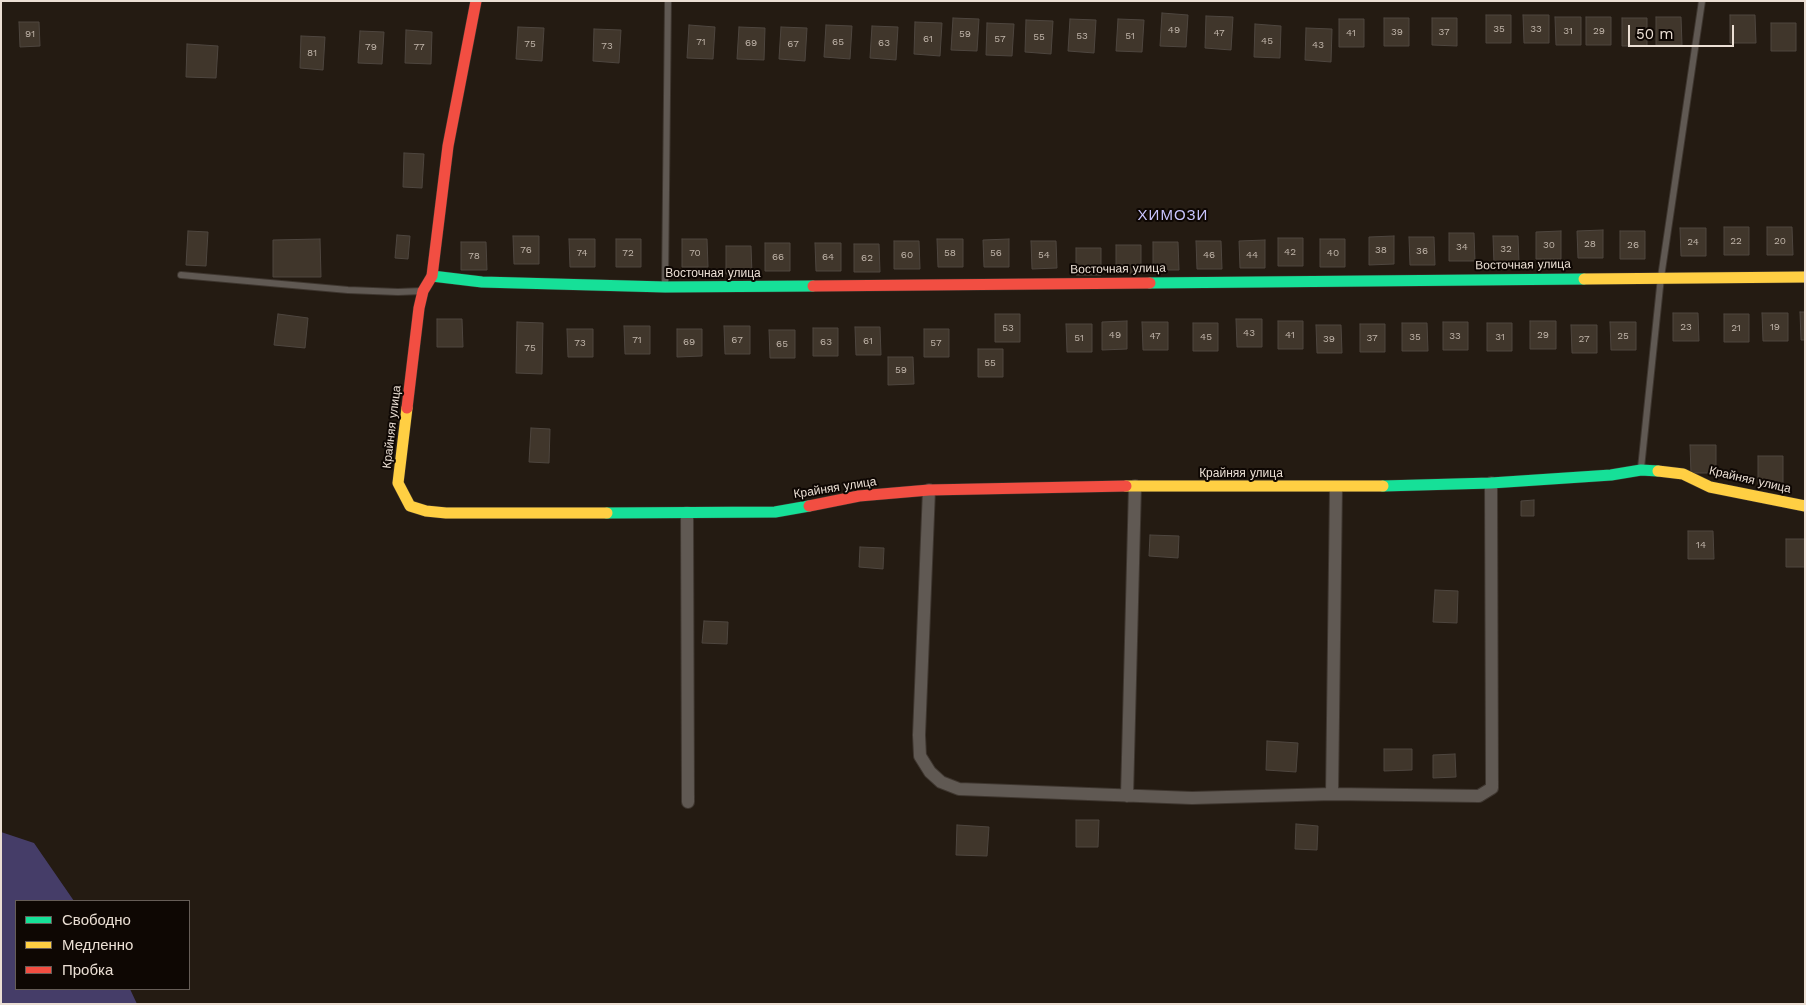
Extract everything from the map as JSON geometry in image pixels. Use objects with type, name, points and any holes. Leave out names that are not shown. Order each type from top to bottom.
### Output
[{"type":"street","name":"Крайняя улица","points":[[476,1],[448,146],[432,276],[423,291],[398,483],[410,506],[426,511],[446,513],[774,512],[859,496],[929,490],[1134,486],[1336,487],[1491,483],[1611,475],[1641,470],[1669,471],[1683,474],[1710,487],[1805,506]]},
{"type":"street","name":"Восточная улица","points":[[432,276],[482,282],[665,287],[1805,277]]},
{"type":"street","points":[[929,490],[919,735],[920,756],[930,772],[942,782],[959,790],[1192,798],[1332,794],[1479,796],[1492,788],[1491,483]]},
{"type":"street","points":[[1127,796],[1134,486]]},
{"type":"street","points":[[1332,794],[1336,487]]},
{"type":"street","points":[[686,513],[688,802]]},
{"type":"lane","points":[[665,287],[668,1]]},
{"type":"lane","points":[[1641,470],[1662,277],[1702,1]]},
{"type":"lane","points":[[181,275],[348,290],[423,291]]},
{"type":"shaded area","points":[[1,832],[34,843],[73,900],[15,900],[15,990],[130,990],[137,1004],[1,1004]]},
{"type":"building","points":[[1162,13],[1188,15],[1186,47],[1160,46]]},
{"type":"building","points":[[1486,15],[1511,15],[1511,43],[1486,43]]},
{"type":"building","points":[[1523,15],[1549,15],[1549,43],[1524,43]]},
{"type":"building","points":[[1730,15],[1755,15],[1756,43],[1730,43]]},
{"type":"building","points":[[1206,16],[1233,17],[1231,50],[1205,48]]},
{"type":"building","points":[[1555,17],[1581,17],[1581,45],[1556,45]]},
{"type":"building","points":[[1586,17],[1611,17],[1611,45],[1586,45]]},
{"type":"building","points":[[1656,17],[1681,17],[1682,45],[1656,45]]},
{"type":"building","points":[[953,18],[979,19],[977,51],[951,50]]},
{"type":"building","points":[[1384,18],[1409,18],[1409,46],[1384,46]]},
{"type":"building","points":[[1432,18],[1457,18],[1457,46],[1432,45]]},
{"type":"building","points":[[1622,18],[1647,18],[1647,46],[1622,46]]},
{"type":"building","points":[[1070,19],[1096,20],[1094,53],[1068,51]]},
{"type":"building","points":[[1118,19],[1144,20],[1142,52],[1116,51]]},
{"type":"building","points":[[1339,19],[1364,19],[1364,47],[1339,47]]},
{"type":"building","points":[[1026,20],[1053,21],[1051,54],[1025,52]]},
{"type":"building","points":[[19,22],[39,22],[40,46],[20,47]]},
{"type":"building","points":[[915,22],[942,23],[940,56],[914,54]]},
{"type":"building","points":[[987,23],[1014,24],[1012,56],[986,55]]},
{"type":"building","points":[[1771,23],[1796,23],[1796,51],[1771,51]]},
{"type":"building","points":[[1255,24],[1281,26],[1280,58],[1254,57]]},
{"type":"building","points":[[689,25],[715,27],[713,59],[687,58]]},
{"type":"building","points":[[826,25],[852,26],[850,59],[824,57]]},
{"type":"building","points":[[872,26],[898,27],[896,60],[870,58]]},
{"type":"building","points":[[518,27],[544,28],[542,61],[516,59]]},
{"type":"building","points":[[739,27],[765,28],[764,60],[737,59]]},
{"type":"building","points":[[781,27],[807,28],[805,61],[779,59]]},
{"type":"building","points":[[1306,28],[1332,29],[1331,62],[1305,60]]},
{"type":"building","points":[[594,29],[621,30],[619,63],[593,61]]},
{"type":"building","points":[[406,30],[432,32],[431,64],[405,63]]},
{"type":"building","points":[[360,31],[384,32],[382,64],[358,63]]},
{"type":"building","points":[[301,36],[325,37],[323,70],[300,68]]},
{"type":"building","points":[[187,44],[218,46],[216,78],[186,77]]},
{"type":"building","points":[[404,153],[424,154],[422,188],[403,187]]},
{"type":"building","points":[[1724,227],[1749,227],[1749,255],[1724,255]]},
{"type":"building","points":[[1767,227],[1792,227],[1793,255],[1767,255]]},
{"type":"building","points":[[1680,228],[1706,228],[1706,256],[1681,256]]},
{"type":"building","points":[[1603,230],[1603,258],[1578,258],[1577,231]]},
{"type":"building","points":[[188,231],[208,232],[206,266],[186,265]]},
{"type":"building","points":[[1561,231],[1561,259],[1536,259],[1536,232]]},
{"type":"building","points":[[1620,231],[1645,231],[1645,259],[1620,259]]},
{"type":"building","points":[[1449,233],[1474,233],[1475,261],[1449,261]]},
{"type":"building","points":[[397,235],[410,236],[408,259],[395,258]]},
{"type":"building","points":[[513,236],[539,236],[539,264],[514,264]]},
{"type":"building","points":[[1394,236],[1394,264],[1369,265],[1369,237]]},
{"type":"building","points":[[1493,236],[1518,236],[1519,263],[1494,264]]},
{"type":"building","points":[[1409,237],[1434,237],[1435,265],[1410,265]]},
{"type":"building","points":[[1278,238],[1303,238],[1303,266],[1278,266]]},
{"type":"building","points":[[320,239],[321,277],[273,277],[273,240]]},
{"type":"building","points":[[569,239],[595,239],[595,267],[570,267]]},
{"type":"building","points":[[616,239],[641,239],[641,267],[616,267]]},
{"type":"building","points":[[682,239],[707,239],[708,267],[682,267]]},
{"type":"building","points":[[937,239],[963,239],[963,267],[938,267]]},
{"type":"building","points":[[1009,239],[1009,267],[984,267],[983,240]]},
{"type":"building","points":[[1320,239],[1345,239],[1345,267],[1320,267]]},
{"type":"building","points":[[1265,240],[1265,268],[1240,268],[1239,241]]},
{"type":"building","points":[[894,241],[919,241],[920,269],[894,269]]},
{"type":"building","points":[[1031,241],[1056,241],[1057,268],[1032,269]]},
{"type":"building","points":[[1196,241],[1221,241],[1222,269],[1197,269]]},
{"type":"building","points":[[461,242],[486,242],[487,270],[461,270]]},
{"type":"building","points":[[1153,242],[1178,242],[1179,270],[1153,270]]},
{"type":"building","points":[[765,243],[790,243],[790,271],[765,271]]},
{"type":"building","points":[[815,243],[841,243],[841,271],[816,271]]},
{"type":"building","points":[[854,244],[879,244],[880,272],[854,272]]},
{"type":"building","points":[[1116,245],[1141,245],[1141,273],[1116,273]]},
{"type":"building","points":[[726,246],[751,246],[752,274],[726,274]]},
{"type":"building","points":[[1076,248],[1101,248],[1101,275],[1076,275]]},
{"type":"building","points":[[1800,312],[1805,312],[1805,340],[1801,340]]},
{"type":"building","points":[[1673,313],[1698,313],[1699,341],[1673,341]]},
{"type":"building","points":[[1762,313],[1788,313],[1788,341],[1763,341]]},
{"type":"building","points":[[278,314],[308,318],[305,348],[274,345]]},
{"type":"building","points":[[995,314],[1020,314],[1020,342],[995,342]]},
{"type":"building","points":[[1724,314],[1749,314],[1749,342],[1724,342]]},
{"type":"building","points":[[437,319],[462,319],[463,347],[437,347]]},
{"type":"building","points":[[1236,319],[1262,319],[1262,347],[1237,347]]},
{"type":"building","points":[[1127,321],[1127,349],[1102,350],[1102,322]]},
{"type":"building","points":[[1278,321],[1303,321],[1303,349],[1278,349]]},
{"type":"building","points":[[1530,321],[1556,321],[1556,349],[1530,349]]},
{"type":"building","points":[[517,322],[543,323],[542,374],[516,373]]},
{"type":"building","points":[[1142,322],[1168,322],[1168,350],[1143,350]]},
{"type":"building","points":[[1443,322],[1468,322],[1468,350],[1443,350]]},
{"type":"building","points":[[1610,322],[1636,322],[1636,350],[1611,350]]},
{"type":"building","points":[[1193,323],[1218,323],[1218,351],[1193,351]]},
{"type":"building","points":[[1402,323],[1427,323],[1428,351],[1402,351]]},
{"type":"building","points":[[1487,323],[1512,323],[1512,351],[1487,351]]},
{"type":"building","points":[[1066,324],[1092,324],[1092,352],[1067,352]]},
{"type":"building","points":[[1360,324],[1385,324],[1385,352],[1360,352]]},
{"type":"building","points":[[1316,325],[1341,325],[1342,353],[1317,353]]},
{"type":"building","points":[[1571,325],[1597,325],[1597,353],[1572,353]]},
{"type":"building","points":[[624,326],[650,326],[650,354],[625,354]]},
{"type":"building","points":[[724,326],[750,326],[750,354],[725,354]]},
{"type":"building","points":[[855,327],[880,327],[881,355],[856,355]]},
{"type":"building","points":[[813,328],[838,328],[838,356],[813,356]]},
{"type":"building","points":[[567,329],[593,329],[593,357],[568,357]]},
{"type":"building","points":[[677,329],[702,329],[702,356],[677,357]]},
{"type":"building","points":[[924,329],[949,329],[949,357],[924,357]]},
{"type":"building","points":[[769,330],[795,330],[795,358],[770,358]]},
{"type":"building","points":[[978,349],[1003,349],[1003,377],[978,377]]},
{"type":"building","points":[[888,357],[913,357],[914,384],[888,385]]},
{"type":"building","points":[[531,428],[550,429],[549,463],[529,462]]},
{"type":"building","points":[[1690,445],[1716,445],[1716,473],[1691,473]]},
{"type":"building","points":[[1758,456],[1783,456],[1783,484],[1758,484]]},
{"type":"building","points":[[1534,500],[1534,516],[1521,516],[1521,501]]},
{"type":"building","points":[[1688,531],[1713,531],[1714,559],[1688,559]]},
{"type":"building","points":[[1150,535],[1179,536],[1178,558],[1149,556]]},
{"type":"building","points":[[1786,539],[1805,539],[1805,567],[1786,567]]},
{"type":"building","points":[[860,547],[884,548],[883,569],[859,567]]},
{"type":"building","points":[[1435,590],[1458,591],[1457,623],[1433,622]]},
{"type":"building","points":[[704,621],[728,622],[727,644],[702,643]]},
{"type":"building","points":[[1267,741],[1298,743],[1296,772],[1266,770]]},
{"type":"building","points":[[1384,749],[1412,749],[1412,770],[1384,771]]},
{"type":"building","points":[[1455,754],[1456,777],[1433,778],[1433,755]]},
{"type":"building","points":[[1076,820],[1099,820],[1098,847],[1076,847]]},
{"type":"building","points":[[1296,824],[1318,826],[1317,850],[1295,849]]},
{"type":"building","points":[[957,825],[989,827],[987,856],[956,855]]},
{"type":"traffic: fast","points":[[432,276],[482,282],[665,287],[813,286]]},
{"type":"traffic: fast","points":[[1150,283],[1584,279]]},
{"type":"traffic: fast","points":[[1383,486],[1491,483],[1611,475],[1641,470],[1658,471]]},
{"type":"traffic: fast","points":[[607,513],[775,512],[809,506]]},
{"type":"traffic: slow","points":[[1584,279],[1805,277]]},
{"type":"traffic: slow","points":[[407,408],[398,483],[410,506],[426,511],[446,513],[607,513]]},
{"type":"traffic: slow","points":[[1658,471],[1683,474],[1710,487],[1805,506]]},
{"type":"traffic: slow","points":[[1126,486],[1383,486]]},
{"type":"traffic: jam","points":[[407,408],[419,308],[423,291],[432,276],[448,146],[476,1]]},
{"type":"traffic: jam","points":[[813,286],[1150,283]]},
{"type":"traffic: jam","points":[[809,506],[859,496],[929,490],[1126,486]]},
{"type":"district","name":"ХИМОЗИ","points":[[1173,216]]}]
